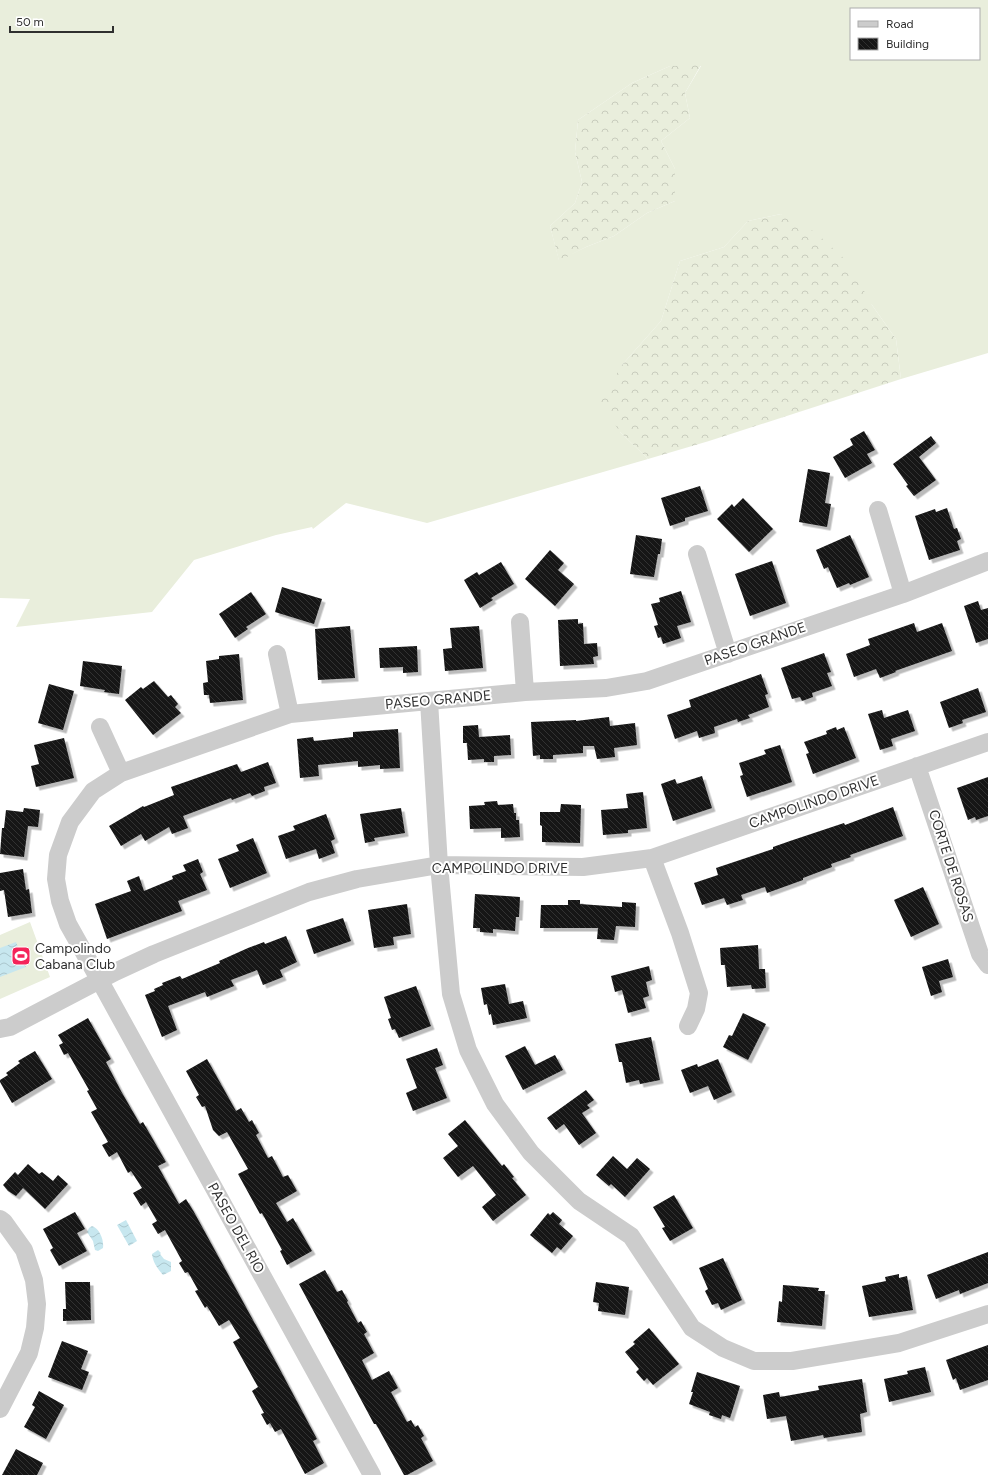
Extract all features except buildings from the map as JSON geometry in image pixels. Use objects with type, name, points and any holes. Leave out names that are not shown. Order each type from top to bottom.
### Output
[{"type":"street","points":[[878,510],[903,594]]},
{"type":"street","points":[[697,554],[728,654]]},
{"type":"street","name":"PASEO GRANDE","points":[[100,981],[68,924],[60,901],[56,879],[58,855],[70,822],[93,791],[121,773],[290,714],[525,692],[606,688],[648,681],[903,594],[988,561]]},
{"type":"street","points":[[520,622],[525,692]]},
{"type":"street","points":[[277,654],[290,714]]},
{"type":"street","points":[[429,701],[440,865],[451,994],[468,1050],[495,1104],[531,1153],[579,1201],[631,1236],[692,1328],[723,1348],[754,1361],[792,1361],[899,1343],[988,1314]]},
{"type":"street","points":[[100,727],[121,773]]},
{"type":"street","name":"CAMPOLINDO DRIVE","points":[[0,1029],[10,1027],[115,972],[154,954],[309,892],[357,879],[440,865],[583,867],[652,858],[988,742]]},
{"type":"street","name":"CORTE DE ROSAS","points":[[917,766],[980,954],[988,965]]},
{"type":"street","points":[[652,858],[680,933],[699,993],[696,1009],[688,1026]]},
{"type":"street","name":"PASEO DEL RIO","points":[[100,981],[372,1475]]},
{"type":"street","points":[[0,1219],[4,1222],[24,1250],[34,1280],[37,1304],[35,1328],[29,1353],[0,1410]]},
{"type":"green space","points":[[0,0],[988,0],[988,353],[901,379],[896,339],[872,305],[781,214],[748,221],[724,247],[680,261],[661,321],[622,365],[620,432],[648,459],[427,523],[346,503],[313,529],[312,527],[276,535],[194,560],[152,612],[16,627],[30,599],[0,598]],"holes":[[[670,66],[701,66],[685,93],[690,118],[661,141],[675,169],[675,201],[647,213],[614,236],[559,260],[550,226],[575,203],[582,182],[575,152],[578,120],[632,83]]]},
{"type":"green space","points":[[701,65],[685,93],[690,118],[661,141],[675,169],[675,201],[647,213],[614,236],[586,247],[559,261],[550,226],[575,203],[582,182],[575,152],[578,120],[632,83],[670,66]]},
{"type":"green space","points":[[781,214],[815,232],[848,262],[872,305],[896,339],[901,379],[709,441],[648,459],[620,432],[600,402],[622,365],[661,321],[680,261],[724,247],[748,221]]},
{"type":"green space","name":"Campolindo Cabana Club","points":[[30,922],[50,977],[0,999],[0,935]]},
{"type":"water","points":[[16,942],[26,967],[0,977],[0,948]]},
{"type":"water","points":[[126,1220],[137,1241],[129,1246],[117,1225]]},
{"type":"water","points":[[92,1226],[99,1232],[103,1242],[103,1248],[98,1251],[95,1250],[93,1241],[87,1232]]},
{"type":"water","points":[[158,1250],[164,1259],[171,1262],[171,1271],[163,1275],[153,1260],[152,1254]]},
{"type":"place","name":"Campolindo Cabana Club","points":[[21,956]]}]
